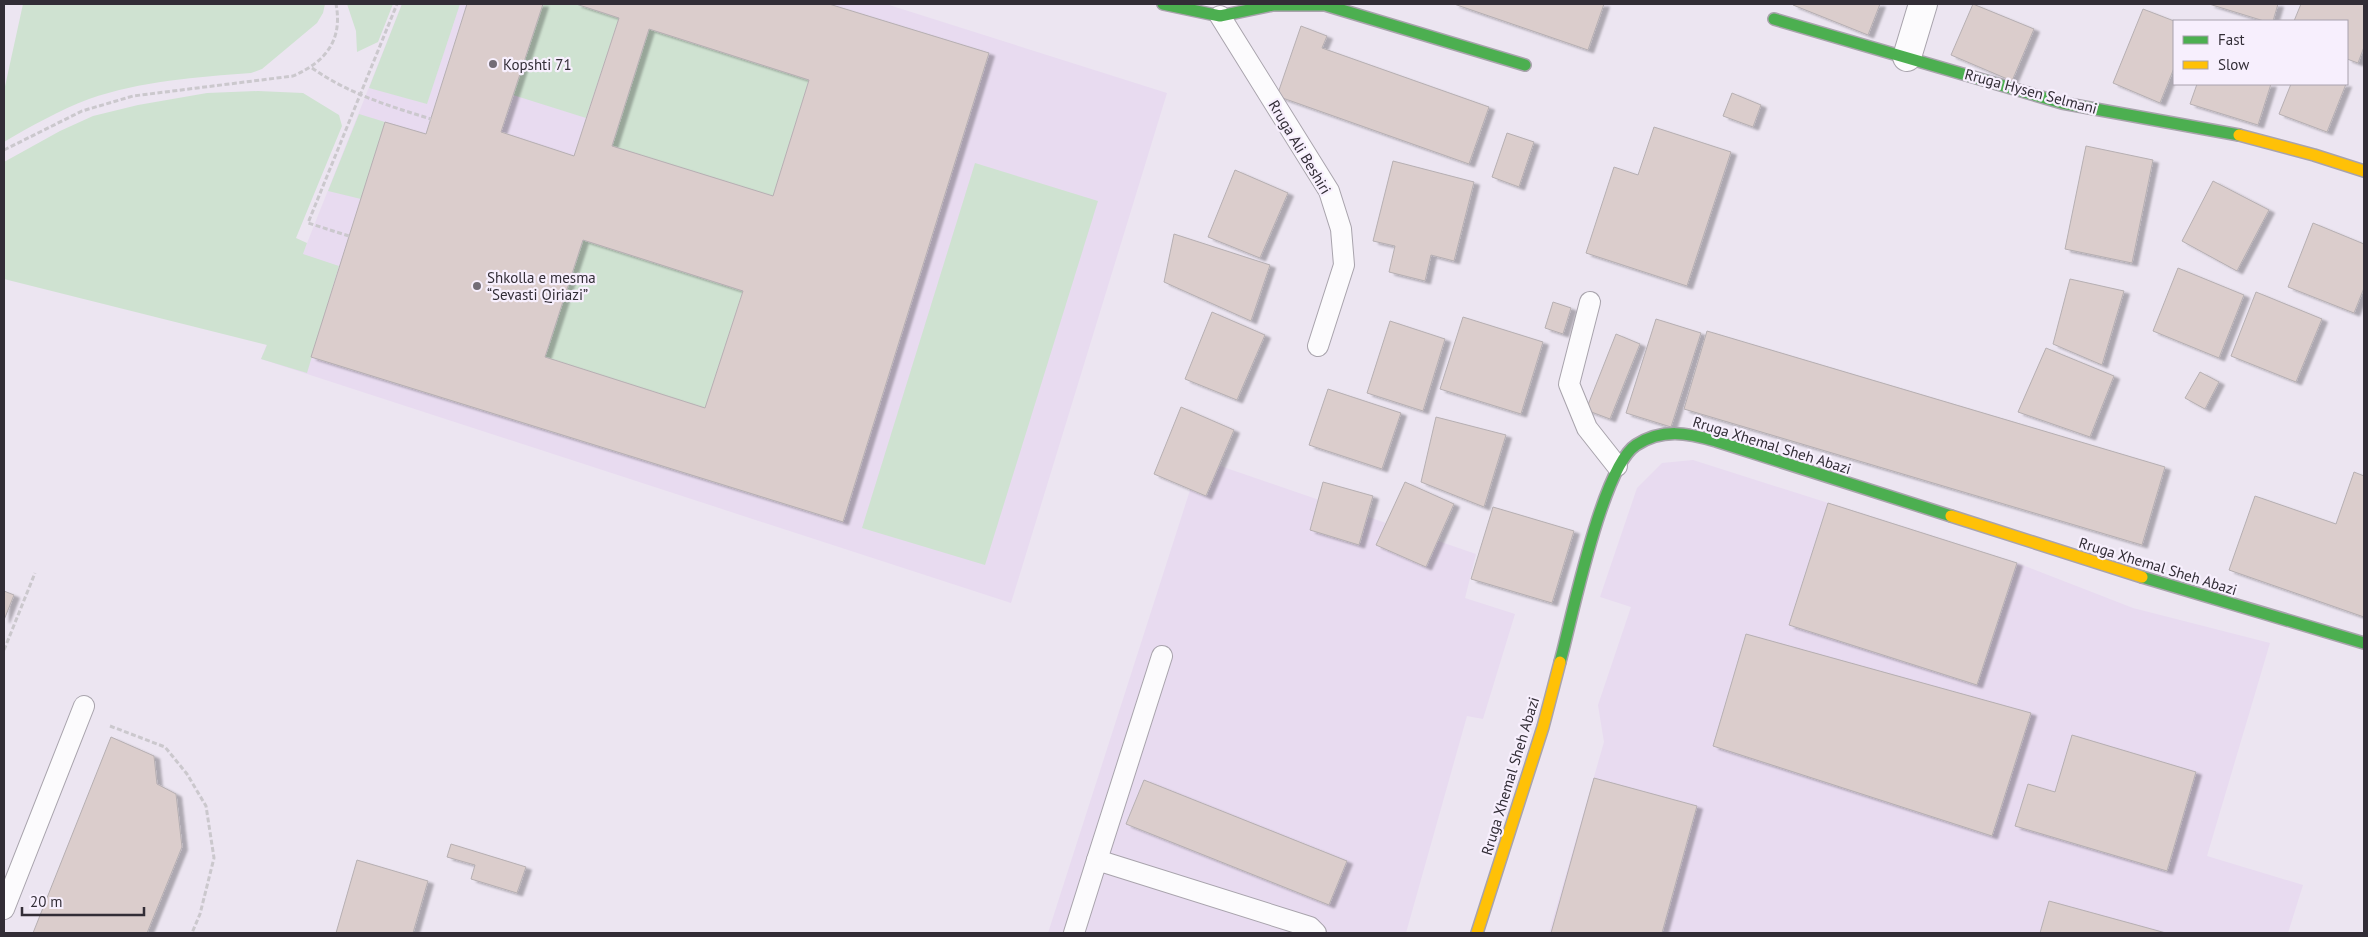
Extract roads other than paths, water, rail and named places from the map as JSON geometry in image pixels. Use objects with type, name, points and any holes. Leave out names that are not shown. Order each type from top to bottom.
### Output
[{"type":"street","points":[[1163,4],[1222,10],[1273,6],[1325,5],[1525,65]]},
{"type":"street","points":[[1907,57],[1923,4]]},
{"type":"street","name":"Rruga Hysen Selmani","points":[[1776,11],[1907,57],[2062,103],[2144,119],[2218,130],[2314,155],[2364,171]]},
{"type":"street","name":"Rruga Xhemal Sheh Abazi","points":[[1477,933],[1543,727],[1603,499],[1617,466],[1634,446],[1656,435],[1686,433],[2144,578],[2364,643]]},
{"type":"lane","name":"Rruga Ali Beshiri","points":[[1222,10],[1329,191],[1341,229],[1344,265],[1318,346]]},
{"type":"lane","points":[[1590,302],[1569,384],[1587,428],[1617,466]]},
{"type":"lane","points":[[1074,933],[1162,656]]},
{"type":"lane","points":[[4,908],[82,712]]},
{"type":"lane","points":[[1097,860],[1310,927],[1316,933]]},
{"type":"place","name":"Kopshti 71","points":[[493,64]]},
{"type":"place","name":"Shkolla e mesma “Sevasti Qiriazi”","points":[[477,286]]}]
